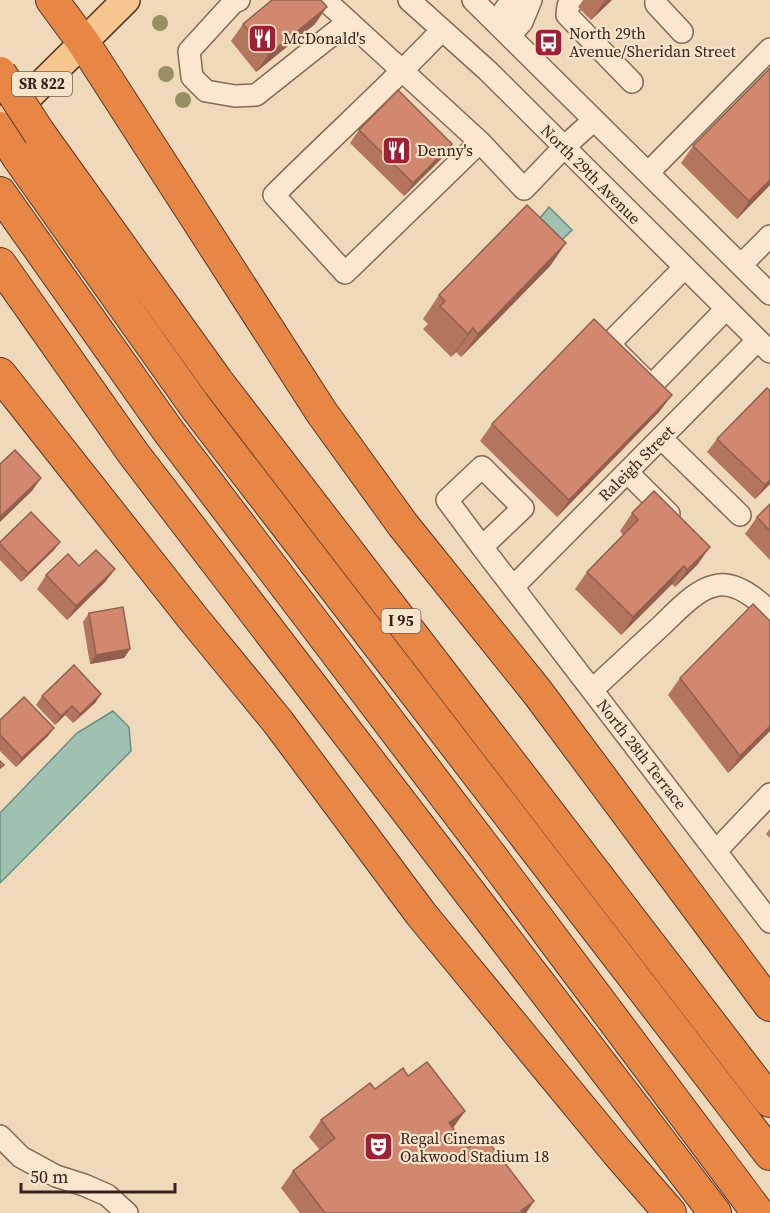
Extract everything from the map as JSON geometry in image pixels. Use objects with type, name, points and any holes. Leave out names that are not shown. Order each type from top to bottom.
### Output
[{"type":"highway","points":[[52,0],[84,42],[322,413],[403,525],[538,693],[770,1005]]},
{"type":"highway","name":"I 95","points":[[0,73],[40,134],[217,381],[770,1101]]},
{"type":"highway","points":[[0,127],[18,157],[197,409],[770,1154]]},
{"type":"highway","points":[[0,194],[168,432],[758,1213]]},
{"type":"highway","points":[[0,264],[133,453],[715,1213]]},
{"type":"highway","points":[[0,374],[278,722],[421,914],[670,1213]]},
{"type":"main road","name":"SR 822","points":[[0,127],[126,0]]},
{"type":"street","points":[[239,0],[233,3],[189,51],[192,77],[206,91],[235,96],[256,95],[348,22]]},
{"type":"street","points":[[326,0],[480,142],[524,189],[564,147],[594,120]]},
{"type":"street","name":"North 29th Avenue","points":[[409,0],[488,71],[764,346]]},
{"type":"street","points":[[473,0],[770,294]]},
{"type":"street","points":[[503,29],[506,8],[516,0]]},
{"type":"street","points":[[503,29],[522,22],[531,0]]},
{"type":"street","points":[[574,0],[568,6],[567,15],[632,82]]},
{"type":"street","points":[[656,0],[656,4],[682,32]]},
{"type":"street","points":[[442,30],[402,72],[274,195],[345,273],[480,142]]},
{"type":"street","points":[[648,174],[770,50]]},
{"type":"street","points":[[741,265],[770,236]]},
{"type":"street","points":[[685,267],[609,344],[651,386],[726,309]]},
{"type":"street","name":"Raleigh Street","points":[[513,587],[661,438],[764,346]]},
{"type":"street","points":[[661,438],[740,515]]},
{"type":"street","points":[[627,472],[679,525]]},
{"type":"street","name":"North 28th Terrace","points":[[482,547],[770,922]]},
{"type":"street","points":[[592,690],[691,598],[714,585],[728,585],[742,591],[757,599],[770,612]]},
{"type":"street","points":[[716,851],[770,794]]},
{"type":"street","points":[[0,1136],[21,1157],[56,1176],[107,1195],[127,1213]]},
{"type":"shaded area","points":[[549,207],[572,230],[562,240],[540,218]]},
{"type":"shaded area","points":[[113,711],[129,727],[131,751],[0,883],[0,813],[77,733]]},
{"type":"building","points":[[272,0],[321,0],[327,7],[268,55],[243,24]]},
{"type":"building","points":[[770,68],[770,180],[749,201],[693,146]]},
{"type":"building","name":"Denny's","points":[[398,90],[452,144],[413,183],[359,130]]},
{"type":"building","points":[[527,205],[566,243],[478,334],[473,328],[468,334],[440,306],[445,301],[439,295]]},
{"type":"building","points":[[594,319],[672,395],[569,500],[492,424]]},
{"type":"building","points":[[767,388],[770,391],[770,480],[765,485],[717,439]]},
{"type":"building","points":[[15,450],[41,478],[0,517],[0,464]]},
{"type":"building","points":[[654,491],[710,547],[687,570],[684,566],[633,617],[587,572],[638,520],[632,513]]},
{"type":"building","points":[[770,504],[770,531],[757,517]]},
{"type":"building","points":[[31,512],[60,542],[28,573],[0,542]]},
{"type":"building","points":[[96,550],[115,569],[76,606],[46,575],[68,554],[79,566]]},
{"type":"building","points":[[753,604],[770,621],[770,726],[740,756],[680,678]]},
{"type":"building","points":[[123,607],[130,649],[96,655],[89,613]]},
{"type":"building","points":[[74,665],[101,694],[80,714],[72,706],[61,716],[42,696]]},
{"type":"building","points":[[24,697],[54,728],[22,758],[0,735],[0,720]]},
{"type":"building","name":"Regal Cinemas Oakwood Stadium 18","points":[[427,1062],[465,1111],[449,1123],[468,1148],[484,1136],[534,1201],[521,1211],[522,1213],[325,1213],[293,1171],[335,1138],[321,1120],[370,1083],[375,1089],[403,1068],[408,1076]]},
{"type":"place","name":"McDonald's","points":[[262,38]]},
{"type":"place","name":"North 29th Avenue/Sheridan Street","points":[[548,42]]},
{"type":"place","name":"Denny's","points":[[396,150]]},
{"type":"place","name":"Regal Cinemas Oakwood Stadium 18","points":[[379,1147]]}]
